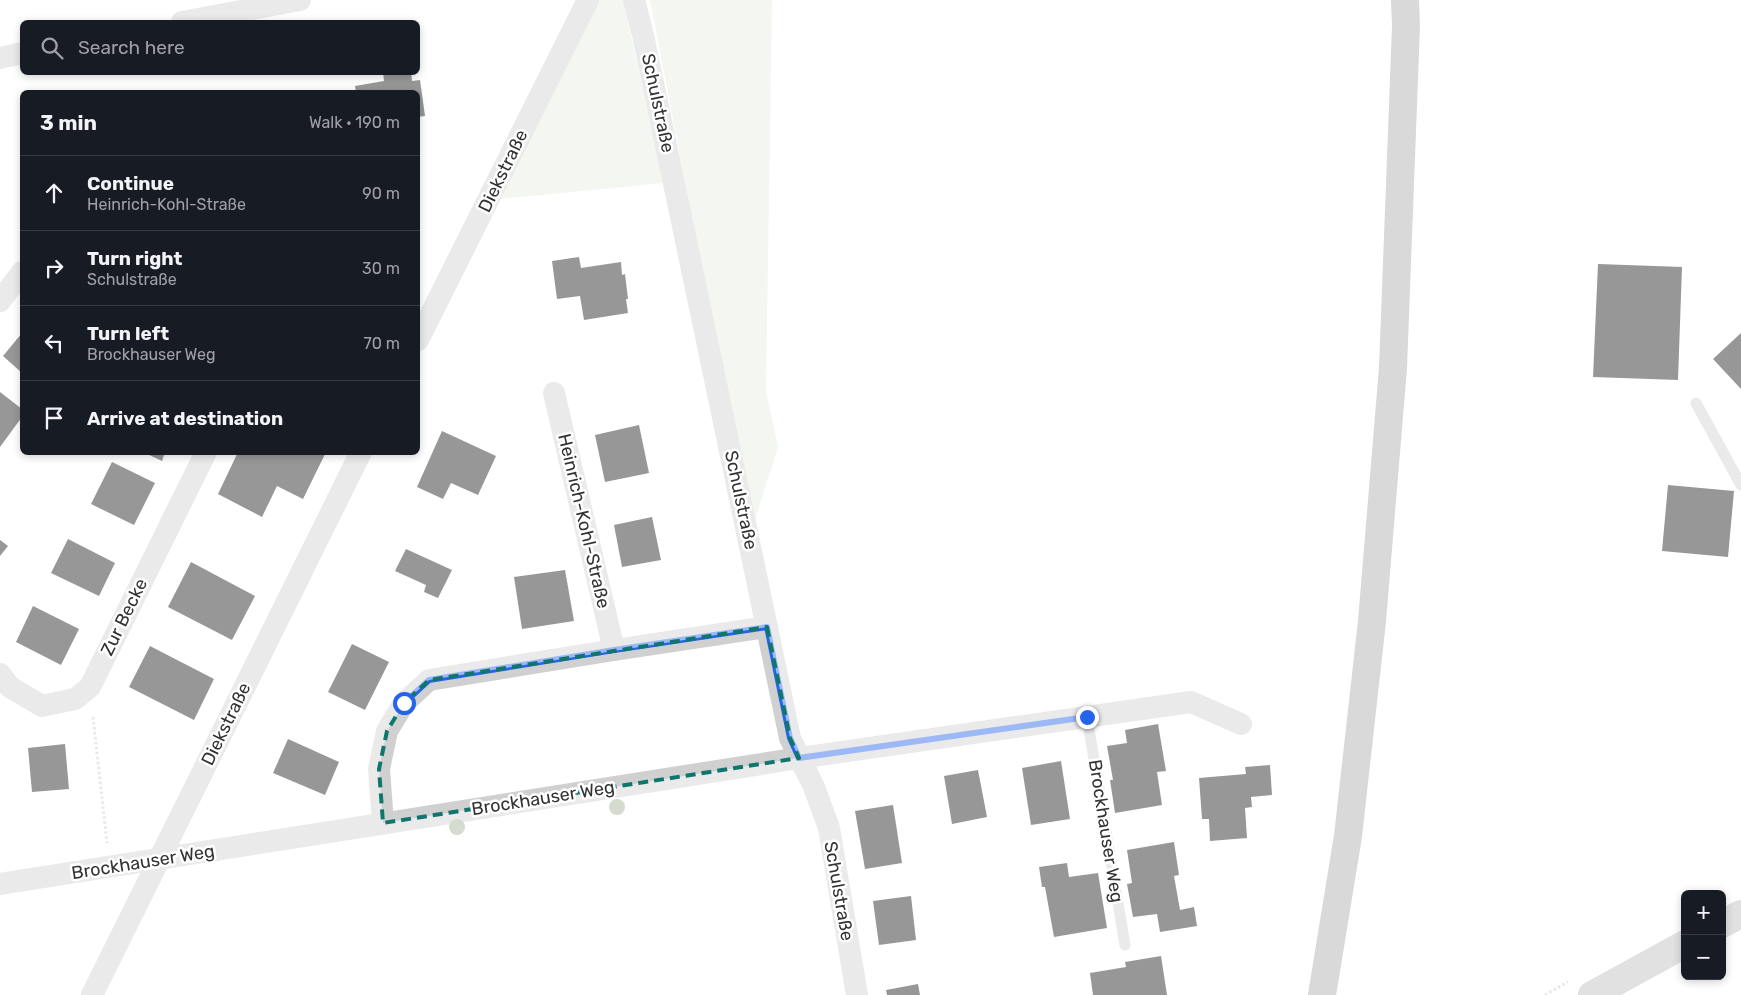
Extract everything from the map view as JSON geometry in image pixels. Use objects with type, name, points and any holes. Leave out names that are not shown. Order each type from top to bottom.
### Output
[{"type":"main road","points":[[1322,995],[1348,836],[1372,621],[1393,368],[1406,26],[1405,0]]},
{"type":"main road","points":[[1726,922],[1741,914]]},
{"type":"main road","points":[[1592,995],[1681,946]]},
{"type":"street","points":[[193,20],[300,0]]},
{"type":"street","name":"Diekstraße","points":[[420,336],[588,0]]},
{"type":"street","name":"Schulstraße","points":[[634,0],[790,738],[814,787],[828,828],[857,995]]},
{"type":"street","points":[[0,58],[20,53]]},
{"type":"street","points":[[0,301],[20,275]]},
{"type":"street","name":"Heinrich-Kohl-Straße","points":[[554,393],[614,650]]},
{"type":"street","name":"Zur Becke","points":[[90,687],[205,455]]},
{"type":"street","name":"Diekstraße","points":[[92,995],[360,455]]},
{"type":"street","points":[[383,823],[379,770],[388,731],[404,703],[429,680],[767,627]]},
{"type":"street","points":[[0,674],[10,688],[42,706],[75,699],[90,687]]},
{"type":"street","name":"Brockhauser Weg","points":[[0,884],[799,758],[1191,702],[1241,724]]},
{"type":"lane","points":[[1696,403],[1741,486]]},
{"type":"lane","name":"Brockhauser Weg","points":[[1087,717],[1125,945]]},
{"type":"path","points":[[90,687],[110,866]]},
{"type":"highlighted area","points":[[767,627],[790,738],[799,758],[383,823],[379,769],[387,731],[404,703],[429,680]]},
{"type":"shaded area","points":[[597,0],[623,0],[664,183],[500,199]]},
{"type":"shaded area","points":[[650,0],[772,0],[766,391],[778,447],[752,529]]},
{"type":"building","points":[[383,75],[411,75],[412,81],[420,80],[425,116],[420,117],[420,90],[356,90],[355,86],[384,81]]},
{"type":"building","points":[[579,257],[581,268],[621,262],[622,275],[625,274],[628,313],[584,320],[580,296],[557,299],[552,261]]},
{"type":"building","points":[[1598,264],[1682,267],[1678,380],[1593,377]]},
{"type":"building","points":[[1741,333],[1741,389],[1713,359]]},
{"type":"building","points":[[20,335],[20,371],[3,356]]},
{"type":"building","points":[[0,392],[20,407],[20,420],[0,447]]},
{"type":"building","points":[[639,425],[649,473],[605,482],[595,435]]},
{"type":"building","points":[[442,431],[496,456],[478,495],[451,483],[443,499],[417,487]]},
{"type":"building","points":[[149,455],[164,455],[162,461]]},
{"type":"building","points":[[237,455],[325,455],[303,499],[277,486],[262,517],[218,494]]},
{"type":"building","points":[[112,462],[155,483],[134,525],[91,504]]},
{"type":"building","points":[[1668,485],[1734,491],[1728,557],[1662,551]]},
{"type":"building","points":[[652,517],[661,560],[622,567],[614,525]]},
{"type":"building","points":[[68,539],[115,563],[99,596],[51,573]]},
{"type":"building","points":[[0,540],[8,546],[0,556]]},
{"type":"building","points":[[406,549],[452,570],[438,598],[424,592],[426,585],[395,571]]},
{"type":"building","points":[[191,562],[255,596],[232,640],[168,607]]},
{"type":"building","points":[[565,570],[574,621],[522,629],[514,577]]},
{"type":"building","points":[[33,606],[79,629],[61,665],[16,642]]},
{"type":"building","points":[[352,644],[389,662],[365,710],[328,692]]},
{"type":"building","points":[[150,646],[214,679],[194,720],[129,687]]},
{"type":"building","points":[[1158,724],[1166,771],[1157,772],[1162,805],[1115,813],[1110,780],[1113,780],[1107,746],[1127,743],[1125,730]]},
{"type":"building","points":[[288,739],[339,762],[325,795],[273,773]]},
{"type":"building","points":[[65,744],[69,789],[32,792],[28,748]]},
{"type":"building","points":[[1061,761],[1070,819],[1031,825],[1022,768]]},
{"type":"building","points":[[1270,765],[1272,795],[1251,797],[1252,807],[1245,808],[1247,838],[1210,841],[1209,819],[1202,819],[1199,778],[1246,774],[1245,767]]},
{"type":"building","points":[[978,770],[987,817],[952,824],[944,776]]},
{"type":"building","points":[[893,805],[902,863],[865,869],[855,811]]},
{"type":"building","points":[[1174,842],[1179,875],[1174,876],[1180,910],[1194,907],[1197,926],[1160,932],[1157,914],[1133,917],[1127,884],[1132,883],[1127,850]]},
{"type":"building","points":[[1067,863],[1069,877],[1098,873],[1107,928],[1054,937],[1045,887],[1042,887],[1039,867]]},
{"type":"building","points":[[911,896],[916,940],[879,945],[873,901]]},
{"type":"building","points":[[1161,956],[1167,995],[1093,995],[1090,973],[1126,967],[1125,962]]},
{"type":"building","points":[[918,984],[920,995],[887,995],[886,990]]},
{"type":"route","points":[[404,703],[429,680],[767,627],[790,738],[799,758],[1087,717]]}]
